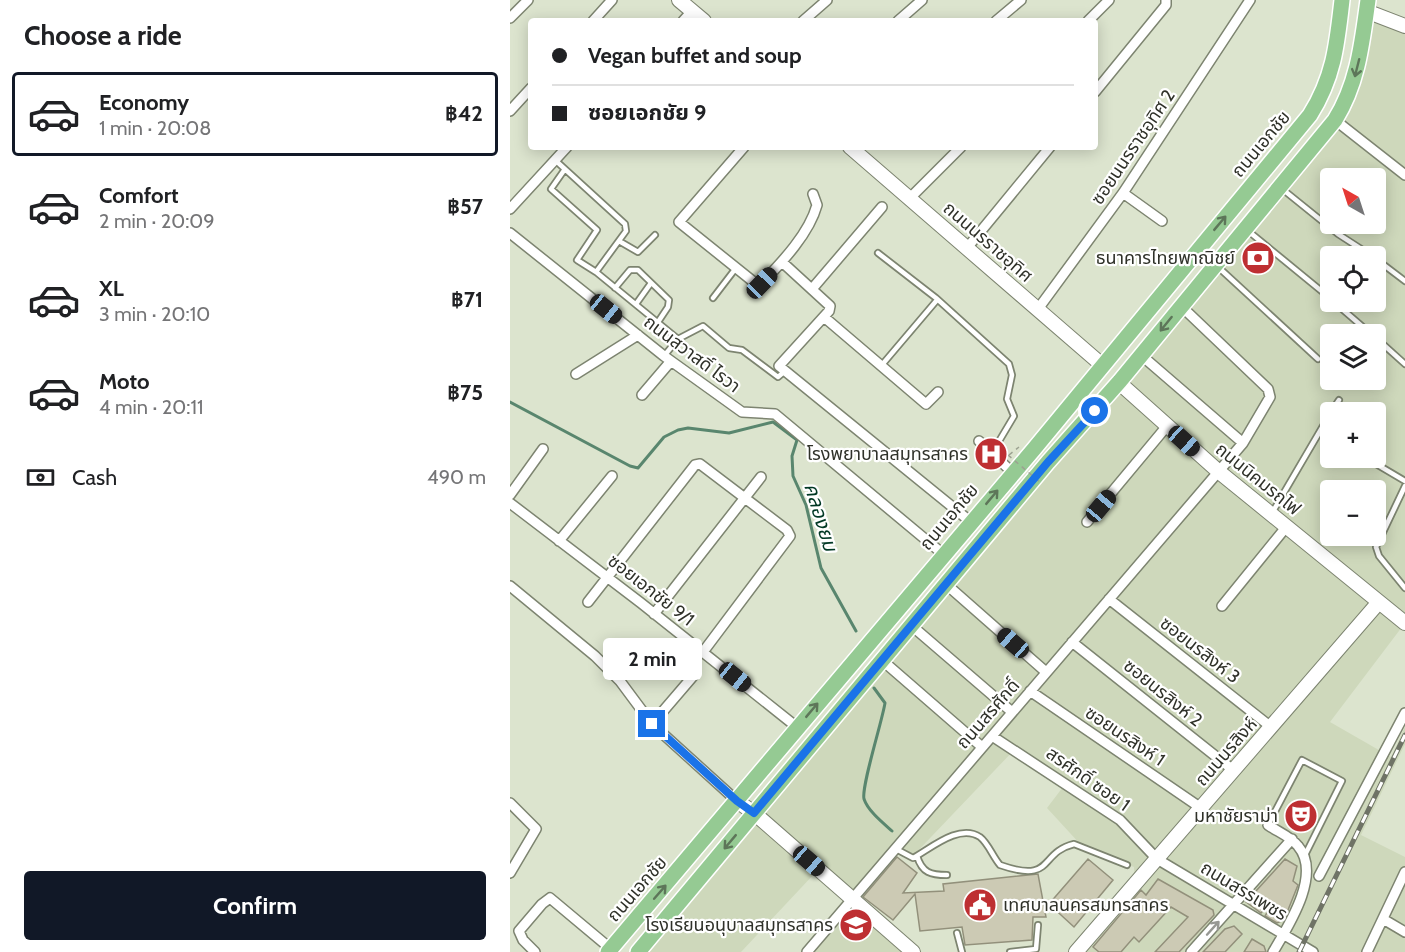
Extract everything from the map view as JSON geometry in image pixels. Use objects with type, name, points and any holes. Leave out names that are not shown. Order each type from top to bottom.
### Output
[{"type":"main road","points":[[638,952],[1048,462],[1120,381],[1335,120],[1346,102],[1354,79],[1367,5],[1342,0]]},
{"type":"main road","name":"ถนนเอกชัย","points":[[609,950],[737,801],[1310,115],[1324,92],[1332,69],[1342,0]]},
{"type":"main road","points":[[1102,365],[1120,381]]},
{"type":"street","points":[[510,18],[528,0]]},
{"type":"street","points":[[596,18],[612,0]]},
{"type":"street","points":[[679,0],[687,16]]},
{"type":"street","points":[[806,18],[827,0]]},
{"type":"street","points":[[901,18],[922,0]]},
{"type":"street","points":[[1000,18],[1021,0]]},
{"type":"street","points":[[1091,18],[1109,0]]},
{"type":"street","points":[[1098,88],[1166,5],[1166,0]]},
{"type":"street","name":"ซอยนนรราชอุทิศ 2","points":[[1038,309],[1123,193],[1250,0]]},
{"type":"street","points":[[1367,5],[1405,26]]},
{"type":"street","points":[[510,111],[528,91]]},
{"type":"street","points":[[1335,120],[1405,175]]},
{"type":"street","points":[[510,209],[564,150]]},
{"type":"street","points":[[741,150],[679,222],[758,285],[782,262],[815,211],[817,200],[813,194]]},
{"type":"street","name":"ถนนนรราชอุทิศ","points":[[853,150],[1102,365]]},
{"type":"street","points":[[909,199],[958,150]]},
{"type":"street","points":[[967,249],[1048,150]]},
{"type":"street","points":[[1123,193],[1162,221]]},
{"type":"street","points":[[812,290],[882,207]]},
{"type":"street","name":"ถนนสวาสดิ์ ไรวา","points":[[510,233],[638,335],[742,412],[775,414],[943,554]]},
{"type":"street","points":[[782,262],[830,306],[824,317],[779,366],[971,522]]},
{"type":"street","name":"ถนนสรศักดิ์","points":[[807,952],[1243,443],[1270,397],[1269,391],[1181,306]]},
{"type":"street","points":[[824,317],[880,368],[926,404],[938,392]]},
{"type":"street","points":[[576,374],[638,335]]},
{"type":"street","points":[[1141,355],[1243,443]]},
{"type":"street","points":[[642,395],[668,358]]},
{"type":"street","name":"ถนนนิคมรถไฟ","points":[[1120,381],[1218,471],[1405,623]]},
{"type":"street","points":[[1087,522],[1167,426]]},
{"type":"street","points":[[979,441],[1012,472]]},
{"type":"street","points":[[510,495],[543,449]]},
{"type":"street","points":[[588,602],[698,464],[787,530],[790,536],[703,652]]},
{"type":"street","points":[[559,541],[612,476]]},
{"type":"street","points":[[654,614],[761,477]]},
{"type":"street","name":"ซอยเอกชัย 9/1","points":[[510,503],[607,576],[798,728]]},
{"type":"street","points":[[1221,606],[1287,526]]},
{"type":"street","points":[[947,585],[1046,672]]},
{"type":"street","points":[[512,591],[595,656],[620,681],[652,724],[737,801],[754,813],[913,952]]},
{"type":"street","name":"ซอยนรสิงห์ 3","points":[[1108,599],[1271,727]]},
{"type":"street","name":"ถนนนรสิงห์","points":[[1076,952],[1379,602]]},
{"type":"street","points":[[912,626],[1012,712]]},
{"type":"street","name":"ซอยนรสิงห์ 2","points":[[1072,642],[1233,770]]},
{"type":"street","points":[[883,661],[982,747]]},
{"type":"street","points":[[652,724],[694,675]]},
{"type":"street","name":"ซอยนรสิงห์ 1","points":[[1030,691],[1201,808]]},
{"type":"street","points":[[1319,876],[1405,713]]},
{"type":"street","name":"สรศักดิ์ ซอย 1","points":[[992,736],[1120,820],[1157,859]]},
{"type":"street","points":[[510,803],[536,829],[510,873]]},
{"type":"street","points":[[1268,825],[1292,839],[1305,855],[1304,886],[1274,952]]},
{"type":"street","points":[[1191,952],[1292,839]]},
{"type":"street","name":"ถนนสรรเพชร","points":[[1157,859],[1313,952]]},
{"type":"street","points":[[1367,952],[1405,872]]},
{"type":"street","points":[[535,952],[523,940],[519,931],[550,898],[609,950]]},
{"type":"street","points":[[1383,919],[1405,932]]},
{"type":"lane","points":[[555,160],[626,224],[626,231],[620,241],[596,272]]},
{"type":"lane","points":[[565,169],[551,189],[597,230],[577,260],[596,272],[678,339]]},
{"type":"lane","points":[[1279,187],[1356,246]]},
{"type":"lane","points":[[1245,228],[1320,290]]},
{"type":"lane","points":[[620,241],[638,252],[656,235]]},
{"type":"lane","points":[[878,253],[938,300],[1009,364],[1012,375],[1007,399],[1014,416],[992,453]]},
{"type":"lane","points":[[1215,264],[1318,358]]},
{"type":"lane","points":[[1386,267],[1405,281]]},
{"type":"lane","points":[[713,298],[736,268]]},
{"type":"lane","points":[[615,288],[634,269],[669,302],[658,322]]},
{"type":"lane","points":[[636,304],[651,283]]},
{"type":"lane","points":[[880,368],[938,300]]},
{"type":"lane","points":[[1346,312],[1359,324]]},
{"type":"lane","points":[[668,358],[678,339],[703,326],[729,348],[742,350],[778,377],[785,371]]},
{"type":"lane","points":[[1386,347],[1405,364]]},
{"type":"lane","points":[[1272,513],[1320,432]]},
{"type":"lane","points":[[1383,468],[1405,481]]},
{"type":"lane","points":[[1405,486],[1376,547],[1379,556],[1405,588]]},
{"type":"lane","points":[[1268,825],[1302,760],[1342,781],[1305,855]]},
{"type":"lane","points":[[895,849],[910,859],[941,842],[962,834],[981,838],[1000,865],[1028,872],[1039,869],[1067,846],[1074,844],[1127,865]]},
{"type":"lane","points":[[917,856],[922,868],[929,874],[947,875]]},
{"type":"lane","points":[[1010,952],[1038,951],[1038,925]]},
{"type":"lane","points":[[957,933],[962,952]]},
{"type":"path","points":[[1008,455],[1041,483]]},
{"type":"shaded area","points":[[1366,11],[1405,30],[1405,623],[1330,722],[1391,757],[1405,727],[1405,744],[1361,835],[1405,857],[1405,952],[1076,952],[1135,885],[1134,867],[1081,845],[1047,808],[1066,783],[1015,749],[911,858],[895,849],[853,899],[913,952],[807,952],[852,899],[815,873],[741,952],[639,952],[1335,120]]},
{"type":"building","name":"เทศบาลนครสมทรสาคร","points":[[897,857],[917,873],[903,893],[944,891],[943,884],[1038,874],[1046,917],[1033,917],[1032,940],[965,945],[962,927],[920,931],[915,894],[893,920],[863,897]]},
{"type":"building","points":[[1088,859],[1113,880],[1074,927],[1049,904]]},
{"type":"building","points":[[1285,859],[1297,866],[1293,881],[1298,885],[1284,920],[1277,923],[1265,916],[1270,908],[1267,906],[1261,913],[1246,902]]},
{"type":"building","points":[[1158,879],[1213,910],[1214,915],[1179,952],[1155,952],[1188,917],[1171,907],[1139,942],[1134,937],[1121,952],[1099,952],[1093,947],[1141,890],[1146,895]]},
{"type":"building","points":[[1234,926],[1242,934],[1225,952],[1203,952],[1225,929]]},
{"type":"building","points":[[1252,939],[1264,946],[1266,952],[1244,952]]},
{"type":"waterway","name":"คลองยม","points":[[510,402],[630,466],[638,468],[664,437],[678,430],[688,428],[729,433],[773,422],[797,440],[792,456],[793,476],[806,505],[821,568],[856,631]]},
{"type":"waterway","name":"คลองยม","points":[[874,688],[885,703],[864,799],[872,812],[892,831]]},
{"type":"railway","points":[[1299,952],[1405,735]]},
{"type":"place","name":"ธนาคารไทยพาณิชย์","points":[[1258,258]]},
{"type":"place","name":"โรงพยาบาลสมุทรสาคร","points":[[991,454]]},
{"type":"place","name":"มหาชัยราม่า","points":[[1301,816]]},
{"type":"place","name":"เทศบาลนครสมทรสาคร","points":[[980,905]]},
{"type":"place","name":"โรงเรียนอนุบาลสมุทรสาคร","points":[[856,925]]},
{"type":"route","points":[[652,724],[737,801],[754,813],[1048,462],[1095,411]]}]
